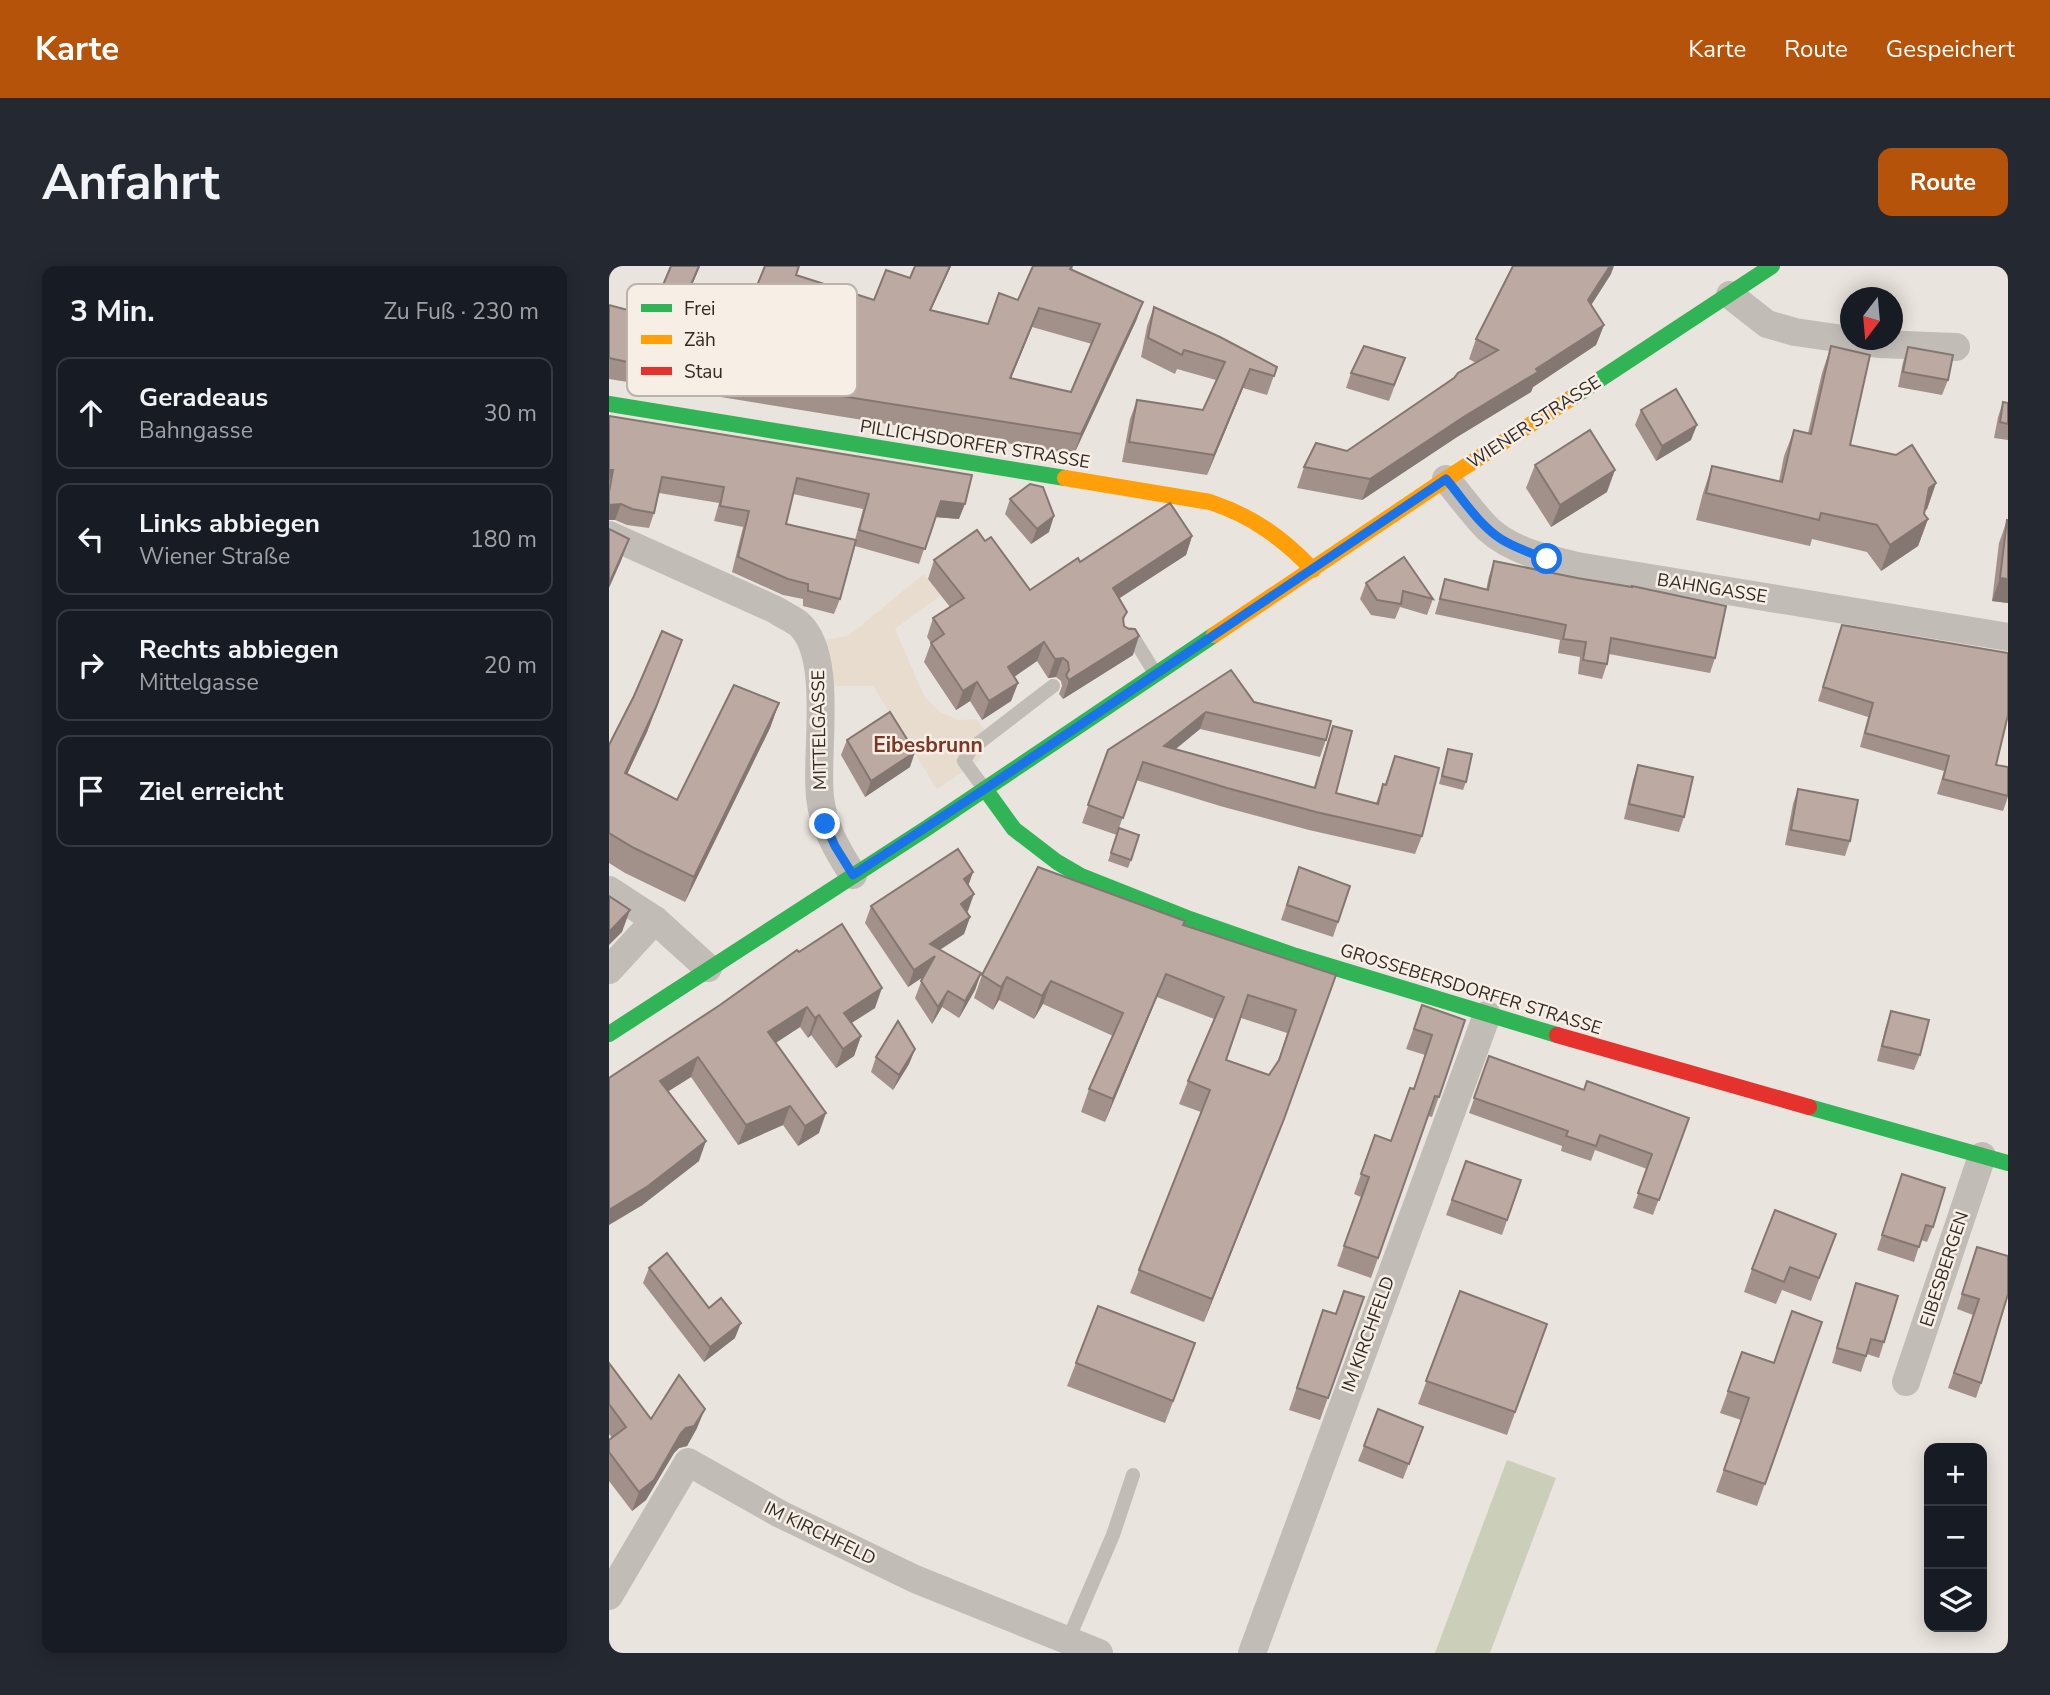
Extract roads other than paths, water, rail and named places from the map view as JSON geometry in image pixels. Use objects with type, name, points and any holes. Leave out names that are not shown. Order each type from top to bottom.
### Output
[{"type":"main road","name":"WIENER STRASSE","points":[[609,1034],[985,789],[1446,479],[1772,266]]},
{"type":"main road","name":"PILLICHSDORFER STRASSE","points":[[609,404],[1210,502],[1234,509],[1265,525],[1288,543],[1313,570]]},
{"type":"main road","name":"GROSSEBERSDORFER STRASSE","points":[[985,789],[1014,828],[1057,862],[1081,876],[1187,918],[1487,1015],[1995,1159]]},
{"type":"street","points":[[1730,295],[1767,324],[1795,332],[1878,344],[1956,347]]},
{"type":"street","name":"BAHNGASSE","points":[[1446,479],[1487,528],[1502,540],[1547,559],[2008,637]]},
{"type":"street","name":"MITTELGASSE","points":[[609,535],[776,610],[799,625],[811,642],[819,669],[821,705],[818,753],[820,798],[825,824],[853,875]]},
{"type":"street","points":[[609,890],[655,920],[708,968]]},
{"type":"street","points":[[609,970],[655,920]]},
{"type":"street","name":"IM KIRCHFELD","points":[[1252,1653],[1487,1015]]},
{"type":"street","name":"EIBESBERGEN","points":[[1906,1382],[1995,1159]]},
{"type":"street","name":"IM KIRCHFELD","points":[[609,1595],[688,1462],[780,1514],[915,1579],[1064,1646],[1099,1653]]},
{"type":"lane","points":[[1125,639],[1131,634],[1156,675]]},
{"type":"lane","points":[[985,789],[964,761],[971,748],[1053,686]]},
{"type":"lane","points":[[1064,1646],[1113,1535],[1133,1475]]},
{"type":"district","name":"Eibesbrunn","points":[[928,745]]}]
